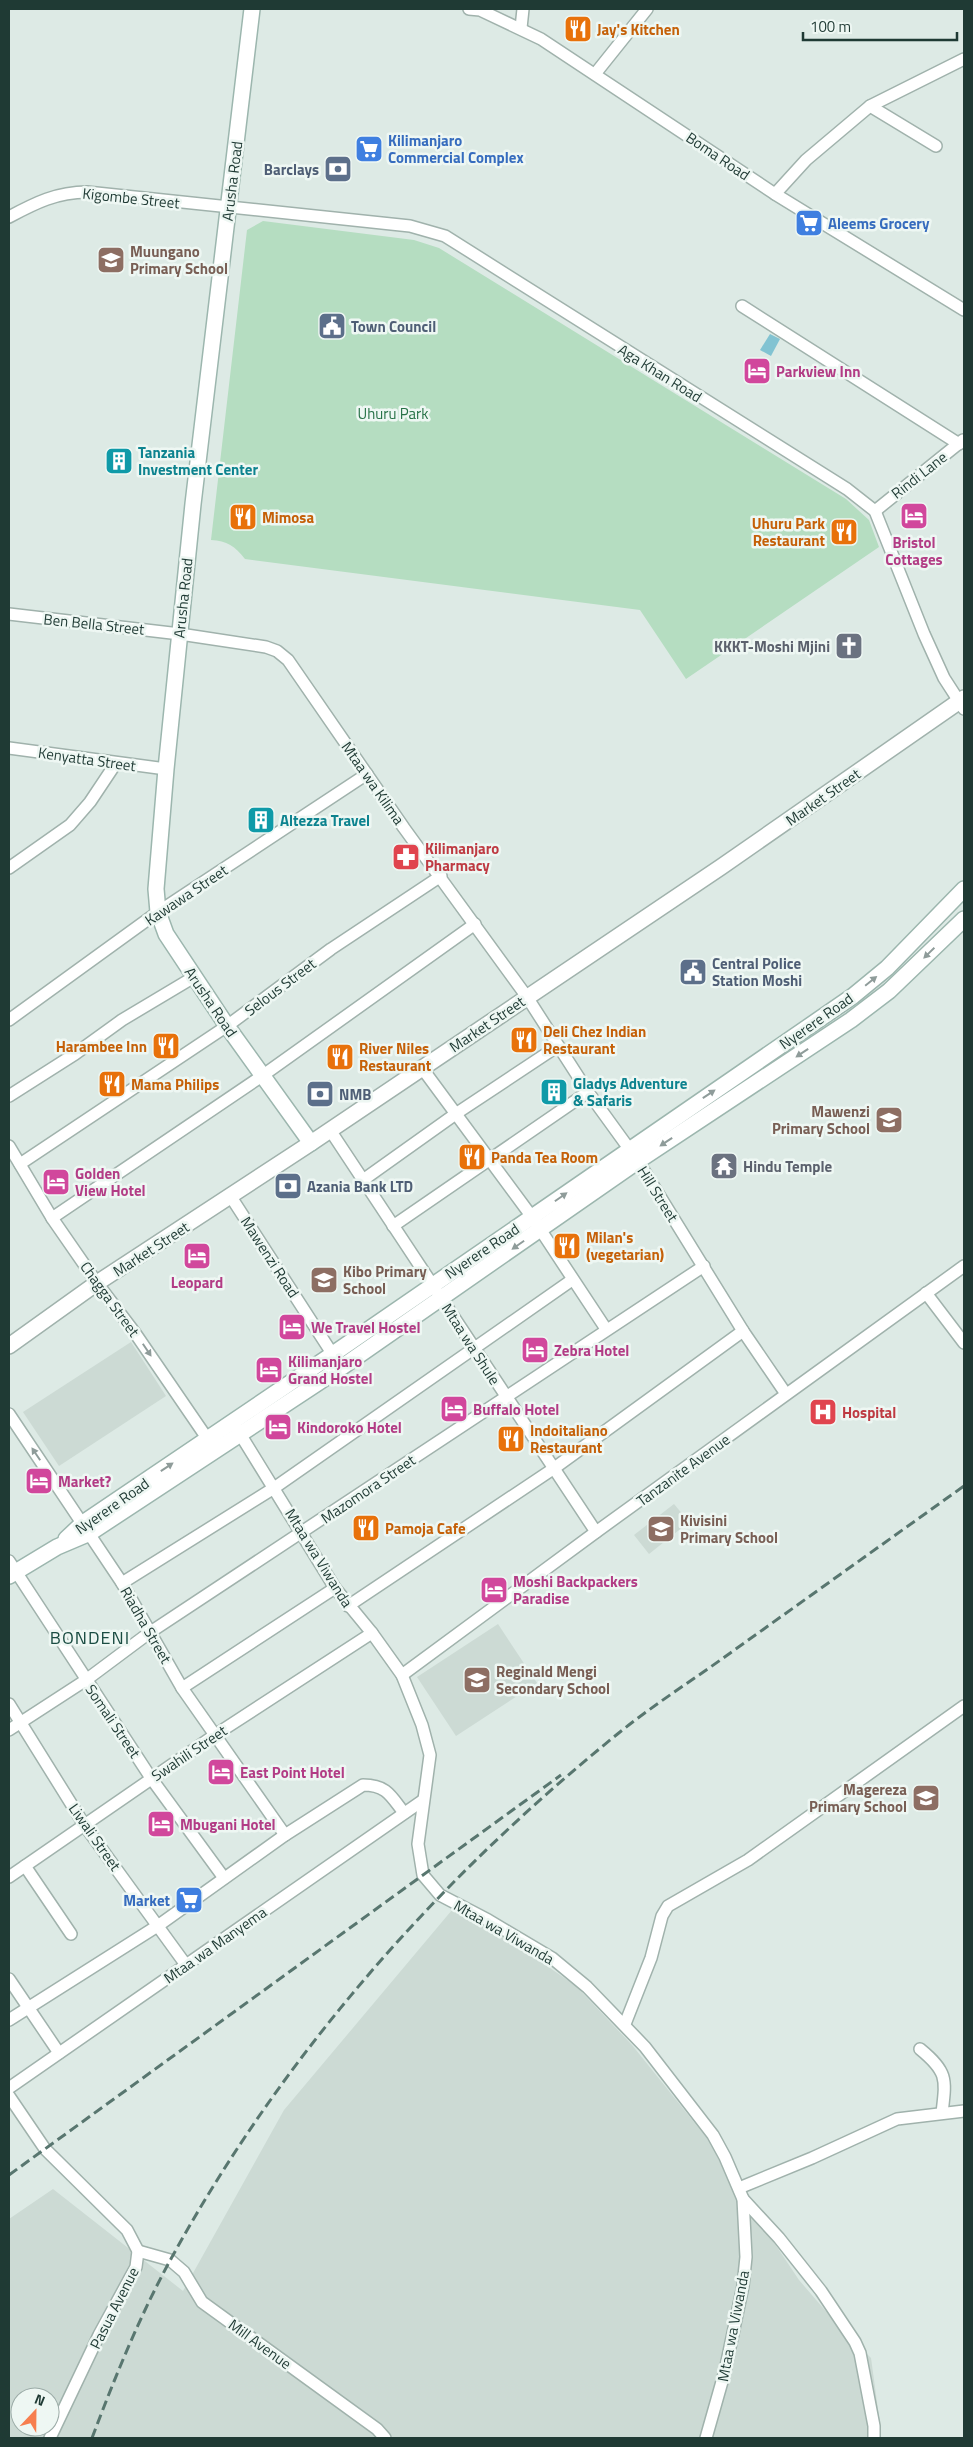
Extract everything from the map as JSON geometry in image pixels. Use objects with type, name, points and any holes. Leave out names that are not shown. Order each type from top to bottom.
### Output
[{"type":"main road","name":"Arusha Road","points":[[252,9],[180,634],[156,878],[158,912],[166,934],[227,1026],[312,1144]]},
{"type":"main road","name":"Market Street","points":[[9,1346],[97,1283],[312,1144],[963,703]]},
{"type":"main road","name":"Nyerere Road","points":[[236,1428],[342,1368],[441,1299],[536,1223],[634,1155],[853,996],[887,968],[964,890]]},
{"type":"main road","name":"Nyerere Road","points":[[634,1155],[859,1014],[889,992],[964,919]]},
{"type":"main road","name":"Nyerere Road","points":[[11,1569],[57,1547],[86,1528],[236,1428],[333,1354],[432,1285],[536,1223]]},
{"type":"street","name":"Boma Road","points":[[469,9],[480,10],[520,28],[595,74],[775,194],[964,310]]},
{"type":"street","points":[[520,28],[523,9]]},
{"type":"street","points":[[595,74],[647,9]]},
{"type":"street","points":[[775,194],[806,160],[870,106],[964,59]]},
{"type":"street","points":[[870,106],[936,146]]},
{"type":"street","name":"Kigombe Street","points":[[9,216],[46,198],[76,192],[229,208]]},
{"type":"street","name":"Aga Khan Road","points":[[229,208],[410,226],[444,236],[847,489],[875,511]]},
{"type":"street","points":[[742,306],[962,442]]},
{"type":"street","name":"Rindi Lane","points":[[875,511],[962,442]]},
{"type":"street","points":[[875,511],[924,634],[944,678],[963,703]]},
{"type":"street","name":"Ben Bella Street","points":[[9,614],[180,634]]},
{"type":"street","name":"Mtaa wa Kilima","points":[[180,634],[266,647],[288,660],[527,997]]},
{"type":"street","name":"Kenyatta Street","points":[[9,748],[166,769]]},
{"type":"street","points":[[9,868],[70,825],[90,802],[116,763]]},
{"type":"street","name":"Kawawa Street","points":[[9,1020],[158,912],[368,774]]},
{"type":"street","name":"Selous Street","points":[[20,1164],[227,1026],[340,943],[441,876]]},
{"type":"street","points":[[52,1218],[262,1076],[475,924]]},
{"type":"street","points":[[9,1096],[75,1054],[122,1020],[194,976]]},
{"type":"street","name":"Hill Street","points":[[527,997],[588,1092],[634,1155],[743,1331],[786,1394]]},
{"type":"street","points":[[363,1180],[457,1113],[558,1046]]},
{"type":"street","points":[[422,1068],[457,1113],[536,1223],[606,1329]]},
{"type":"street","points":[[393,1226],[588,1092]]},
{"type":"street","name":"Mtaa wa Shule","points":[[330,1130],[596,1532]]},
{"type":"street","name":"Chagga Street","points":[[9,1146],[52,1218],[97,1283],[135,1333],[211,1445]]},
{"type":"street","name":"Mawenzi Road","points":[[231,1197],[342,1368]]},
{"type":"street","name":"Mazomora Street","points":[[9,1730],[86,1680],[149,1633],[303,1533],[505,1396],[704,1266]]},
{"type":"street","name":"Tanzanite Avenue","points":[[402,1675],[964,1266]]},
{"type":"street","points":[[122,1583],[274,1488],[572,1280]]},
{"type":"street","points":[[926,1293],[964,1343]]},
{"type":"street","points":[[348,1606],[553,1469],[743,1331]]},
{"type":"street","name":"Riadha Street","points":[[9,1414],[122,1583],[182,1688],[285,1835]]},
{"type":"street","name":"Mtaa wa Viwanda","points":[[236,1428],[303,1533],[335,1588],[372,1633],[402,1675],[422,1724],[430,1755],[422,1801],[418,1844],[420,1866],[423,1875],[440,1895],[488,1920],[552,1958],[587,1986],[625,2024],[712,2135],[741,2193],[746,2257],[743,2286],[725,2371],[706,2438]]},
{"type":"street","name":"Somali Street","points":[[11,1569],[151,1778],[224,1878]]},
{"type":"street","points":[[182,1688],[335,1588]]},
{"type":"street","name":"Swahili Street","points":[[9,1877],[85,1826],[151,1778],[372,1633]]},
{"type":"street","name":"Liwali Street","points":[[9,1704],[85,1826],[159,1925],[186,1965]]},
{"type":"street","points":[[625,2024],[651,1958],[662,1916],[668,1906],[748,1860],[964,1706]]},
{"type":"street","points":[[9,2020],[159,1925],[285,1835],[363,1785],[377,1785],[387,1791],[404,1813]]},
{"type":"street","name":"Mtaa wa Manyema","points":[[9,2088],[422,1801]]},
{"type":"street","points":[[25,1866],[71,1934]]},
{"type":"street","points":[[9,1979],[59,2054]]},
{"type":"street","points":[[920,2049],[940,2066],[942,2071],[944,2092],[942,2113]]},
{"type":"street","name":"Pasua Avenue","points":[[9,2096],[45,2149],[127,2230],[138,2251],[136,2267],[95,2344],[50,2438]]},
{"type":"street","points":[[874,2438],[874,2426],[860,2353],[855,2342],[822,2291],[741,2193],[897,2119],[964,2111]]},
{"type":"street","name":"Mill Avenue","points":[[138,2251],[170,2260],[184,2272],[202,2302],[377,2430],[385,2438]]},
{"type":"shaded area","points":[[131,1342],[166,1396],[59,1466],[23,1412]]},
{"type":"shaded area","name":"Kivisini Primary School","points":[[674,1504],[689,1522],[649,1554],[634,1535]]},
{"type":"shaded area","name":"Reginald Mengi Secondary School","points":[[498,1624],[537,1683],[456,1736],[417,1677]]},
{"type":"shaded area","points":[[452,1910],[485,1923],[576,1986],[632,2045],[710,2142],[734,2191],[763,2226],[799,2280],[836,2323],[871,2358],[881,2431],[878,2438],[9,2438],[9,2219],[53,2189],[183,2291],[284,2110]]},
{"type":"green space","name":"Uhuru Park","points":[[263,221],[414,240],[439,248],[846,499],[869,520],[879,547],[686,679],[640,610],[245,559],[230,545],[211,540],[247,230]]},
{"type":"water","points":[[770,334],[780,339],[771,356],[760,350]]},
{"type":"railway","points":[[92,2438],[119,2369],[149,2301],[172,2257],[216,2182],[264,2109],[315,2040],[370,1973],[428,1908],[489,1847],[553,1788],[620,1732],[964,1486]]},
{"type":"railway","points":[[9,2175],[561,1775]]},
{"type":"place","name":"Jay's Kitchen","points":[[578,29]]},
{"type":"place","name":"Kilimanjaro Commercial Complex","points":[[369,149]]},
{"type":"place","name":"Barclays","points":[[338,169]]},
{"type":"place","name":"Aleems Grocery","points":[[809,223]]},
{"type":"place","name":"Muungano Primary School","points":[[111,260]]},
{"type":"place","name":"Town Council","points":[[332,326]]},
{"type":"place","name":"Parkview Inn","points":[[757,371]]},
{"type":"place","name":"Tanzania Investment Center","points":[[119,461]]},
{"type":"place","name":"Bristol Cottages","points":[[914,516]]},
{"type":"place","name":"Mimosa","points":[[243,517]]},
{"type":"place","name":"Uhuru Park Restaurant","points":[[844,532]]},
{"type":"place","name":"KKKT-Moshi Mjini","points":[[849,646]]},
{"type":"place","name":"Altezza Travel","points":[[261,820]]},
{"type":"place","name":"Kilimanjaro Pharmacy","points":[[406,857]]},
{"type":"place","name":"Central Police Station Moshi","points":[[693,972]]},
{"type":"place","name":"Deli Chez Indian Restaurant","points":[[524,1040]]},
{"type":"place","name":"Harambee Inn","points":[[166,1046]]},
{"type":"place","name":"River Niles Restaurant","points":[[340,1057]]},
{"type":"place","name":"Mama Philips","points":[[112,1084]]},
{"type":"place","name":"Gladys Adventure & Safaris","points":[[554,1092]]},
{"type":"place","name":"NMB","points":[[320,1094]]},
{"type":"place","name":"Mawenzi Primary School","points":[[889,1120]]},
{"type":"place","name":"Panda Tea Room","points":[[472,1157]]},
{"type":"place","name":"Hindu Temple","points":[[724,1166]]},
{"type":"place","name":"Golden View Hotel","points":[[56,1182]]},
{"type":"place","name":"Azania Bank LTD","points":[[288,1186]]},
{"type":"place","name":"Milan's (vegetarian)","points":[[567,1246]]},
{"type":"place","name":"Leopard","points":[[197,1256]]},
{"type":"place","name":"Kibo Primary School","points":[[324,1280]]},
{"type":"place","name":"We Travel Hostel","points":[[292,1327]]},
{"type":"place","name":"Zebra Hotel","points":[[535,1350]]},
{"type":"place","name":"Kilimanjaro Grand Hostel","points":[[269,1370]]},
{"type":"place","name":"Buffalo Hotel","points":[[454,1409]]},
{"type":"place","name":"Hospital","points":[[823,1412]]},
{"type":"place","name":"Kindoroko Hotel","points":[[278,1427]]},
{"type":"place","name":"Indoitaliano Restaurant","points":[[511,1439]]},
{"type":"place","name":"Market?","points":[[39,1481]]},
{"type":"place","name":"Pamoja Cafe","points":[[366,1528]]},
{"type":"place","name":"Kivisini Primary School","points":[[661,1529]]},
{"type":"place","name":"Moshi Backpackers Paradise","points":[[494,1590]]},
{"type":"place","name":"Reginald Mengi Secondary School","points":[[477,1680]]},
{"type":"place","name":"East Point Hotel","points":[[221,1772]]},
{"type":"place","name":"Magereza Primary School","points":[[926,1798]]},
{"type":"place","name":"Mbugani Hotel","points":[[161,1824]]},
{"type":"place","name":"Market","points":[[189,1900]]},
{"type":"district","name":"BONDENI","points":[[90,1637]]}]
